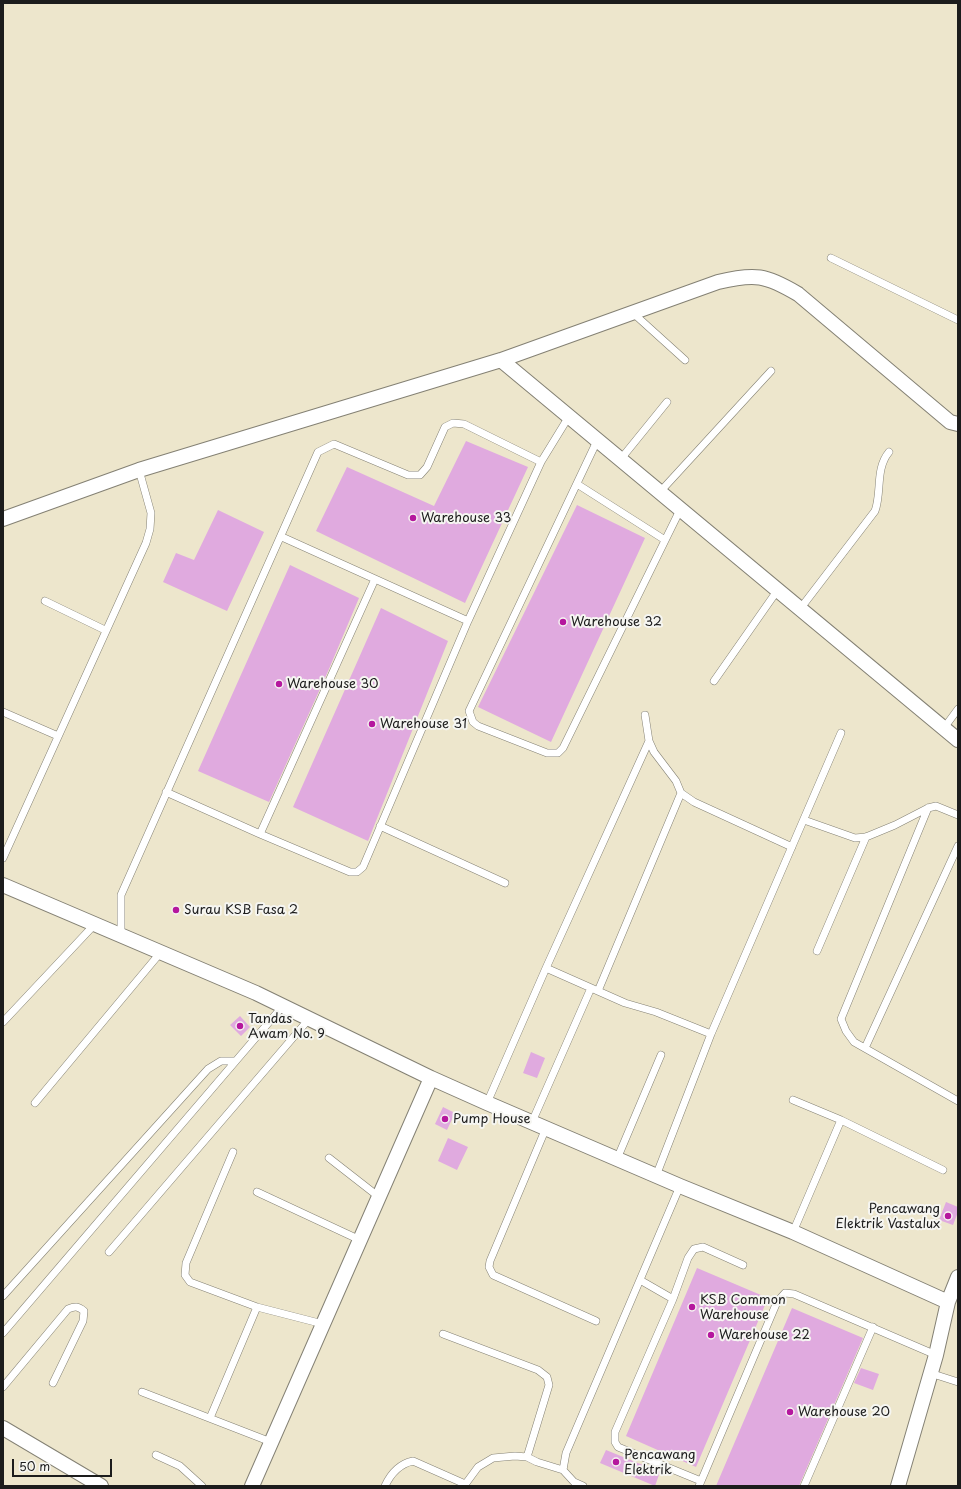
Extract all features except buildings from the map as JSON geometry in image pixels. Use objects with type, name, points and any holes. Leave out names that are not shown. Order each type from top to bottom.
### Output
[{"type":"street","points":[[3,519],[139,470],[501,360],[718,282],[741,276],[760,277],[780,283],[798,294],[950,422],[958,424]]},
{"type":"street","points":[[501,360],[568,418],[958,740]]},
{"type":"street","points":[[3,885],[256,993],[282,1007],[431,1078],[487,1103],[656,1176],[793,1232],[948,1302]]},
{"type":"street","points":[[252,1486],[431,1078]]},
{"type":"street","points":[[898,1486],[936,1355],[948,1302],[958,1277]]},
{"type":"street","points":[[3,1428],[101,1486]]},
{"type":"lane","points":[[831,258],[958,320]]},
{"type":"lane","points":[[633,313],[685,360]]},
{"type":"lane","points":[[659,493],[771,370]]},
{"type":"lane","points":[[620,460],[667,402]]},
{"type":"lane","points":[[166,792],[350,872],[357,872],[362,867],[468,621],[541,462],[568,418]]},
{"type":"lane","points":[[121,935],[121,895],[166,792],[282,537],[318,452],[334,444],[408,475],[420,475],[427,467],[445,427],[453,423],[464,424],[541,462]]},
{"type":"lane","points":[[597,441],[469,711],[473,722],[478,726],[547,753],[558,753],[564,748],[680,510]]},
{"type":"lane","points":[[800,609],[874,511],[877,504],[879,475],[884,458],[889,452]]},
{"type":"lane","points":[[3,858],[105,630],[146,543],[150,529],[151,513],[139,470]]},
{"type":"lane","points":[[577,484],[665,540]]},
{"type":"lane","points":[[282,537],[468,621]]},
{"type":"lane","points":[[260,834],[375,579]]},
{"type":"lane","points":[[714,681],[777,591]]},
{"type":"lane","points":[[44,601],[105,630]]},
{"type":"lane","points":[[944,728],[958,709]]},
{"type":"lane","points":[[3,712],[58,736]]},
{"type":"lane","points":[[645,715],[650,741],[654,752],[676,781],[681,793],[694,802],[792,847]]},
{"type":"lane","points":[[656,1176],[711,1034],[842,733]]},
{"type":"lane","points":[[487,1103],[546,968],[650,741]]},
{"type":"lane","points":[[598,991],[681,793]]},
{"type":"lane","points":[[804,820],[855,838],[866,837],[895,825],[928,808],[936,806],[958,816]]},
{"type":"lane","points":[[928,808],[841,1019],[846,1031],[854,1042],[958,1101]]},
{"type":"lane","points":[[380,826],[505,883]]},
{"type":"lane","points":[[817,951],[866,837]]},
{"type":"lane","points":[[865,1048],[958,846]]},
{"type":"lane","points":[[3,1022],[95,924]]},
{"type":"lane","points":[[34,1103],[161,952]]},
{"type":"lane","points":[[546,968],[625,1003],[656,1012],[711,1034]]},
{"type":"lane","points":[[532,1122],[591,988]]},
{"type":"lane","points":[[3,1333],[282,1007]]},
{"type":"lane","points":[[108,1252],[309,1019]]},
{"type":"lane","points":[[617,1159],[661,1055]]},
{"type":"lane","points":[[3,1296],[208,1068],[221,1061],[235,1061]]},
{"type":"lane","points":[[793,1100],[841,1120],[943,1170]]},
{"type":"lane","points":[[793,1232],[841,1120]]},
{"type":"lane","points":[[546,1128],[490,1261],[489,1267],[493,1275],[596,1321]]},
{"type":"lane","points":[[233,1152],[186,1263],[185,1274],[190,1282],[257,1308],[323,1324]]},
{"type":"lane","points":[[329,1158],[378,1197]]},
{"type":"lane","points":[[563,1470],[566,1453],[680,1186]]},
{"type":"lane","points":[[257,1192],[360,1240]]},
{"type":"lane","points":[[743,1265],[703,1247],[694,1249],[688,1258],[673,1299],[615,1432],[615,1442],[618,1447],[700,1484],[777,1302],[785,1293],[794,1294],[936,1355]]},
{"type":"lane","points":[[640,1280],[673,1299]]},
{"type":"lane","points":[[3,1387],[68,1309],[74,1306],[80,1307],[84,1311],[83,1321],[53,1383]]},
{"type":"lane","points":[[210,1418],[257,1308]]},
{"type":"lane","points":[[804,1486],[873,1327]]},
{"type":"lane","points":[[443,1334],[538,1370],[546,1377],[549,1385],[527,1457]]},
{"type":"lane","points":[[930,1373],[958,1382]]},
{"type":"lane","points":[[142,1392],[271,1442]]},
{"type":"lane","points":[[156,1455],[180,1466],[202,1486]]},
{"type":"lane","points":[[385,1486],[397,1468],[405,1463],[413,1461],[465,1485],[478,1467],[493,1458],[515,1456],[527,1457],[537,1462],[563,1470],[574,1482],[582,1486]]},
{"type":"place","name":"Warehouse 33","points":[[413,518]]},
{"type":"place","name":"Warehouse 32","points":[[563,622]]},
{"type":"place","name":"Warehouse 30","points":[[279,684]]},
{"type":"place","name":"Warehouse 31","points":[[372,724]]},
{"type":"place","name":"Surau KSB Fasa 2","points":[[176,910]]},
{"type":"place","name":"Tandas Awam No. 9","points":[[240,1026]]},
{"type":"place","name":"Pump House","points":[[445,1119]]},
{"type":"place","name":"Pencawang Elektrik Vastalux","points":[[948,1216]]},
{"type":"place","name":"KSB Common Warehouse","points":[[692,1307]]},
{"type":"place","name":"Warehouse 22","points":[[711,1335]]},
{"type":"place","name":"Warehouse 20","points":[[790,1412]]},
{"type":"place","name":"Pencawang Elektrik","points":[[616,1462]]}]
